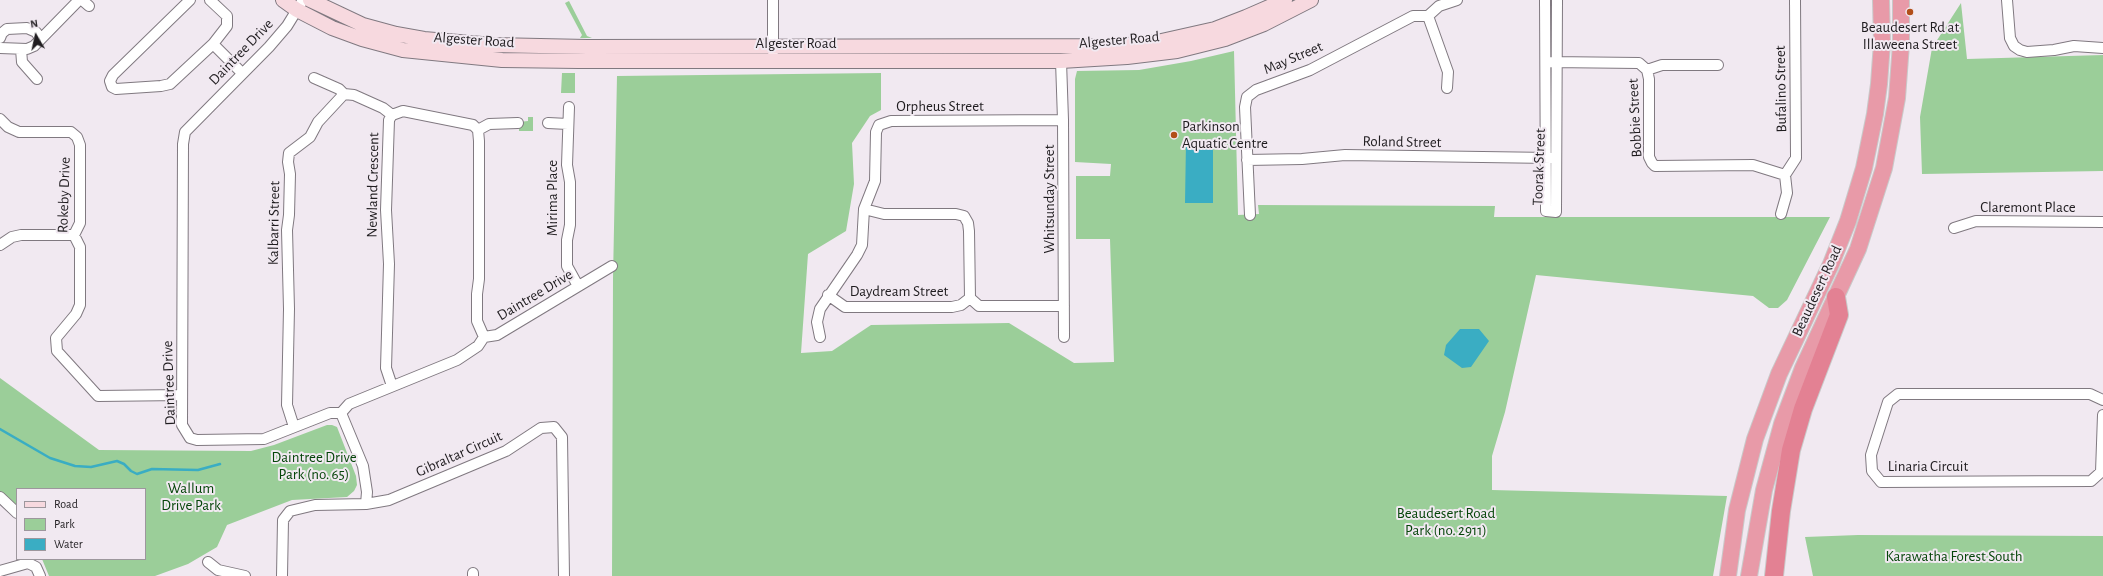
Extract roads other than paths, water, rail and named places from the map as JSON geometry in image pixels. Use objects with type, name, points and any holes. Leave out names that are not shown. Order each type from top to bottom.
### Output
[{"type":"highway","name":"Beaudesert Road","points":[[1728,576],[1737,510],[1757,432],[1779,374],[1831,264],[1848,221],[1864,168],[1875,114],[1880,69],[1881,0]]},
{"type":"highway","name":"Beaudesert Road","points":[[1749,576],[1764,490],[1782,424],[1803,368],[1858,249],[1884,168],[1897,98],[1901,44],[1901,0]]},
{"type":"highway","points":[[1774,576],[1781,511],[1795,432],[1838,315],[1836,298]]},
{"type":"highway","points":[[1781,511],[1785,524],[1786,576]]},
{"type":"main road","name":"Algester Road","points":[[283,0],[300,5],[332,28],[362,39],[403,50],[427,54],[502,60],[1061,60],[1140,56],[1199,46],[1225,39],[1264,24],[1311,0]]},
{"type":"main road","name":"Algester Road","points":[[310,0],[364,25],[396,34],[451,42],[547,46],[1118,46],[1186,36],[1246,18],[1285,0]]},
{"type":"main road","points":[[1059,46],[1061,60]]},
{"type":"street","points":[[40,38],[36,32],[27,28],[7,29],[2,33],[0,44],[21,49],[27,49],[34,46],[40,38],[79,0]]},
{"type":"street","points":[[190,0],[113,75],[110,81],[112,87],[116,89],[170,84],[212,44],[228,26],[227,16],[210,0]]},
{"type":"street","points":[[773,0],[773,60]]},
{"type":"street","name":"May Street","points":[[1250,215],[1245,107],[1247,97],[1256,90],[1310,70],[1413,16],[1428,16],[1439,6],[1457,0]]},
{"type":"street","name":"Toorak Street","points":[[1545,0],[1551,62],[1551,158]]},
{"type":"street","name":"Toorak Street","points":[[1551,62],[1557,0]]},
{"type":"street","name":"Bufalino Street","points":[[1785,174],[1796,158],[1795,0]]},
{"type":"street","points":[[2007,0],[2010,38],[2014,46],[2020,50],[2027,52],[2074,46],[2103,48]]},
{"type":"street","name":"Daintree Drive","points":[[300,5],[287,26],[269,47],[185,132],[183,144],[182,426],[190,438],[197,440],[264,439],[330,413],[341,412],[349,404],[457,360],[478,346],[484,337],[498,335],[612,266]]},
{"type":"street","points":[[1428,16],[1448,72],[1447,88]]},
{"type":"street","points":[[212,44],[242,73]]},
{"type":"street","points":[[21,49],[22,62],[37,79]]},
{"type":"street","name":"Whitsunday Street","points":[[1061,60],[1063,120],[1064,337]]},
{"type":"street","name":"Bobbie Street","points":[[1551,62],[1639,63],[1647,70],[1649,79],[1649,157],[1655,166],[1753,165],[1785,174]]},
{"type":"street","points":[[1647,70],[1662,65],[1718,65]]},
{"type":"street","points":[[314,78],[339,89],[344,94],[354,95],[384,108],[392,115]]},
{"type":"street","name":"Kalbarri Street","points":[[294,427],[287,405],[290,309],[287,230],[290,174],[288,162],[290,153],[310,137],[318,122],[344,94]]},
{"type":"street","name":"Mirima Place","points":[[569,107],[567,165],[570,182],[570,225],[567,240],[567,266],[578,286]]},
{"type":"street","name":"Newland Crescent","points":[[392,386],[386,368],[389,264],[386,202],[389,120],[392,115],[403,111],[473,125],[478,130]]},
{"type":"street","name":"Rokeby Drive","points":[[0,119],[8,127],[19,132],[71,132],[77,138],[80,145],[80,223],[74,234],[80,247],[80,305],[76,314],[56,338],[57,351],[98,396],[182,394]]},
{"type":"street","name":"Orpheus Street","points":[[820,337],[817,322],[820,309],[828,295],[857,255],[862,245],[864,209],[875,181],[876,132],[879,125],[884,122],[891,121],[1063,120]]},
{"type":"street","points":[[548,122],[568,124]]},
{"type":"street","points":[[484,337],[477,321],[477,294],[479,278],[478,130],[489,124],[518,123]]},
{"type":"street","name":"Roland Street","points":[[1247,160],[1302,159],[1345,156],[1551,158]]},
{"type":"street","points":[[1781,214],[1787,193],[1785,174]]},
{"type":"street","points":[[864,209],[884,214],[956,214],[964,216],[968,223],[969,231],[970,298]]},
{"type":"street","name":"Claremont Place","points":[[1954,228],[1976,221],[2103,222]]},
{"type":"street","points":[[0,245],[12,237],[74,234]]},
{"type":"street","name":"Daydream Street","points":[[828,295],[845,307],[952,307],[961,304],[970,298],[979,306],[1064,306]]},
{"type":"street","name":"Linaria Circuit","points":[[2103,400],[2090,394],[1898,394],[1888,402],[1871,455],[1872,471],[1881,482],[2091,481],[2101,472],[2103,415]]},
{"type":"street","points":[[341,412],[363,466],[367,492],[366,504]]},
{"type":"street","name":"Gibraltar Circuit","points":[[282,576],[283,520],[290,511],[315,505],[366,504],[389,500],[506,451],[541,428],[554,427],[562,436],[564,576]]},
{"type":"street","points":[[0,496],[16,512]]},
{"type":"street","points":[[0,571],[28,561],[36,567],[40,576]]},
{"type":"street","points":[[208,562],[218,570],[245,576]]},
{"type":"water","points":[[1186,142],[1213,142],[1213,203],[1185,203]]},
{"type":"water","points":[[1460,329],[1479,329],[1489,341],[1471,367],[1462,368],[1444,355],[1446,345]]},
{"type":"waterway","points":[[0,429],[50,458],[75,466],[91,467],[117,461],[124,464],[131,471],[137,474],[152,469],[198,470],[220,464]]},
{"type":"place","name":"Beaudesert Rd at Illaweena Street","points":[[1910,12]]},
{"type":"place","name":"Parkinson Aquatic Centre","points":[[1174,135]]},
{"type":"park label","name":"Daintree Drive Park (no. 65)","points":[[314,466]]},
{"type":"park label","name":"Wallum Drive Park","points":[[191,496]]},
{"type":"park label","name":"Beaudesert Road Park (no. 2911)","points":[[1446,522]]},
{"type":"park label","name":"Karawatha Forest South","points":[[1954,556]]}]
